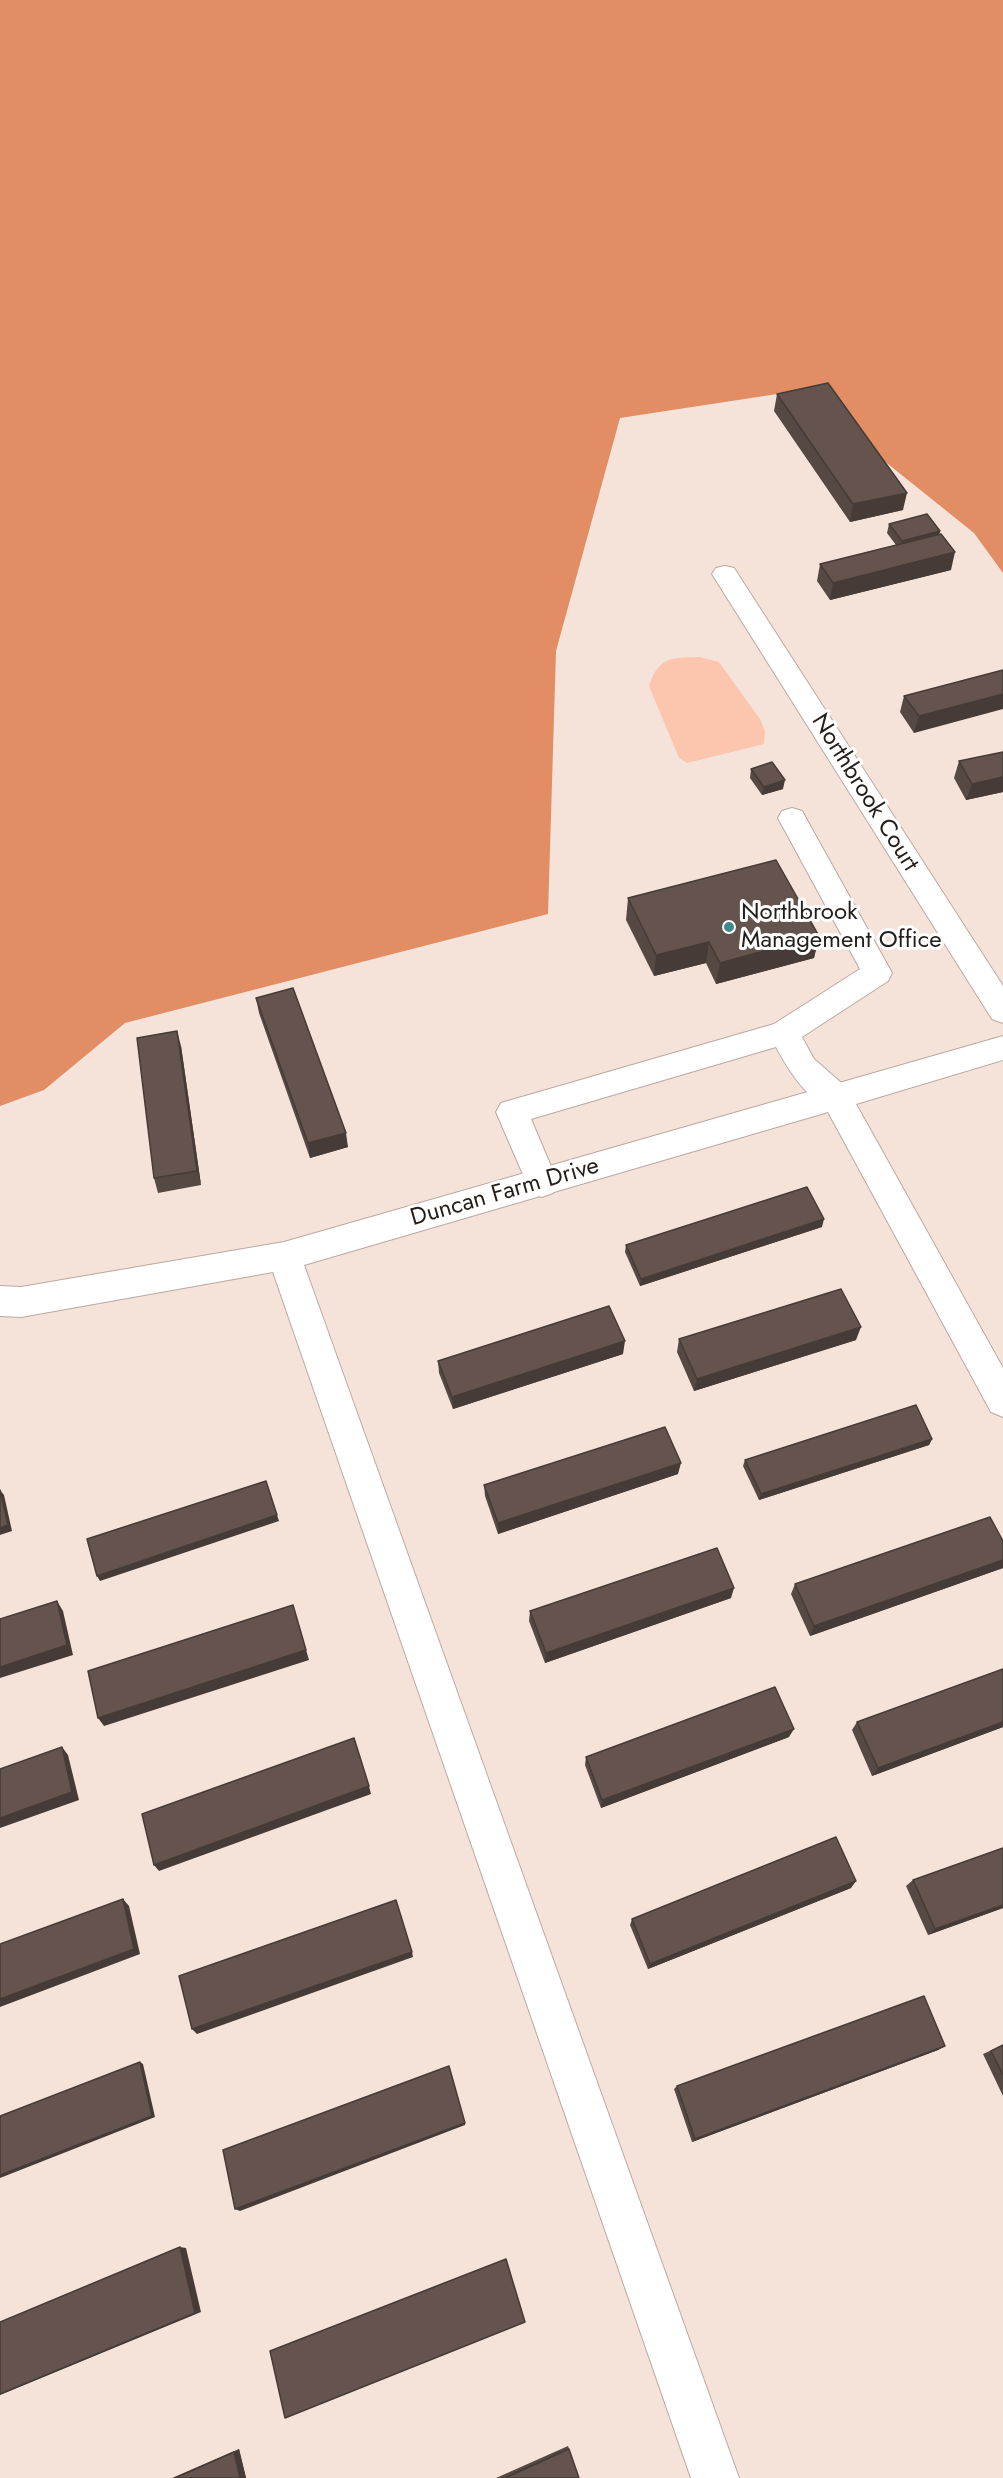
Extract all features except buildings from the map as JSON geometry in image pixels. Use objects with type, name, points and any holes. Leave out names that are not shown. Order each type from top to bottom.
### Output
[{"type":"street","name":"Northbrook Court","points":[[725,574],[1003,1011]]},
{"type":"street","points":[[542,1183],[512,1112],[784,1034],[877,973],[792,818]]},
{"type":"street","points":[[784,1034],[803,1068],[835,1096],[1003,1401]]},
{"type":"street","name":"Duncan Farm Drive","points":[[0,1301],[21,1302],[284,1256],[1003,1048]]},
{"type":"street","points":[[284,1256],[715,2478]]},
{"type":"shaded area","points":[[0,0],[1003,0],[1003,573],[974,533],[797,391],[620,418],[556,651],[548,914],[125,1023],[44,1090],[0,1106]]},
{"type":"shaded area","points":[[700,657],[719,662],[760,719],[765,731],[764,744],[687,763],[679,758],[649,686],[657,669],[667,661]]},
{"type":"place","name":"Northbrook Management Office","points":[[729,927]]}]
